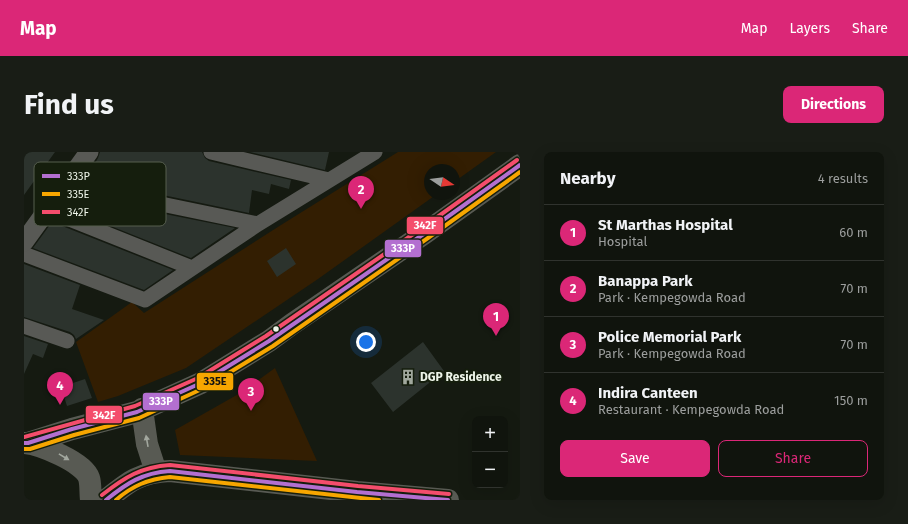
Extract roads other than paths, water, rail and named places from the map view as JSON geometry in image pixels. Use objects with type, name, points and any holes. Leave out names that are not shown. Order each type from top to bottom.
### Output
[{"type":"main road","points":[[26,443],[142,409],[201,383],[269,341],[421,236],[520,165]]},
{"type":"main road","points":[[142,409],[147,444],[156,472]]},
{"type":"main road","points":[[26,443],[59,454],[86,472],[89,478],[91,500]]},
{"type":"main road","points":[[106,500],[130,481],[156,472],[170,471],[357,492],[448,500]]},
{"type":"street","points":[[82,162],[89,152]]},
{"type":"street","points":[[211,152],[329,180]]},
{"type":"street","points":[[24,254],[145,300],[258,224],[375,152]]},
{"type":"street","points":[[166,205],[258,224]]},
{"type":"street","points":[[24,242],[36,226]]},
{"type":"street","points":[[87,226],[192,268]]},
{"type":"street","points":[[24,326],[67,341]]},
{"type":"place","name":"Banappa Park","points":[[361,209]]},
{"type":"place","name":"St Marthas Hospital","points":[[496,336]]},
{"type":"place","name":"DGP Residence","points":[[408,377]]},
{"type":"place","name":"Indira Canteen","points":[[60,405]]},
{"type":"place","name":"Police Memorial Park","points":[[251,411]]}]
